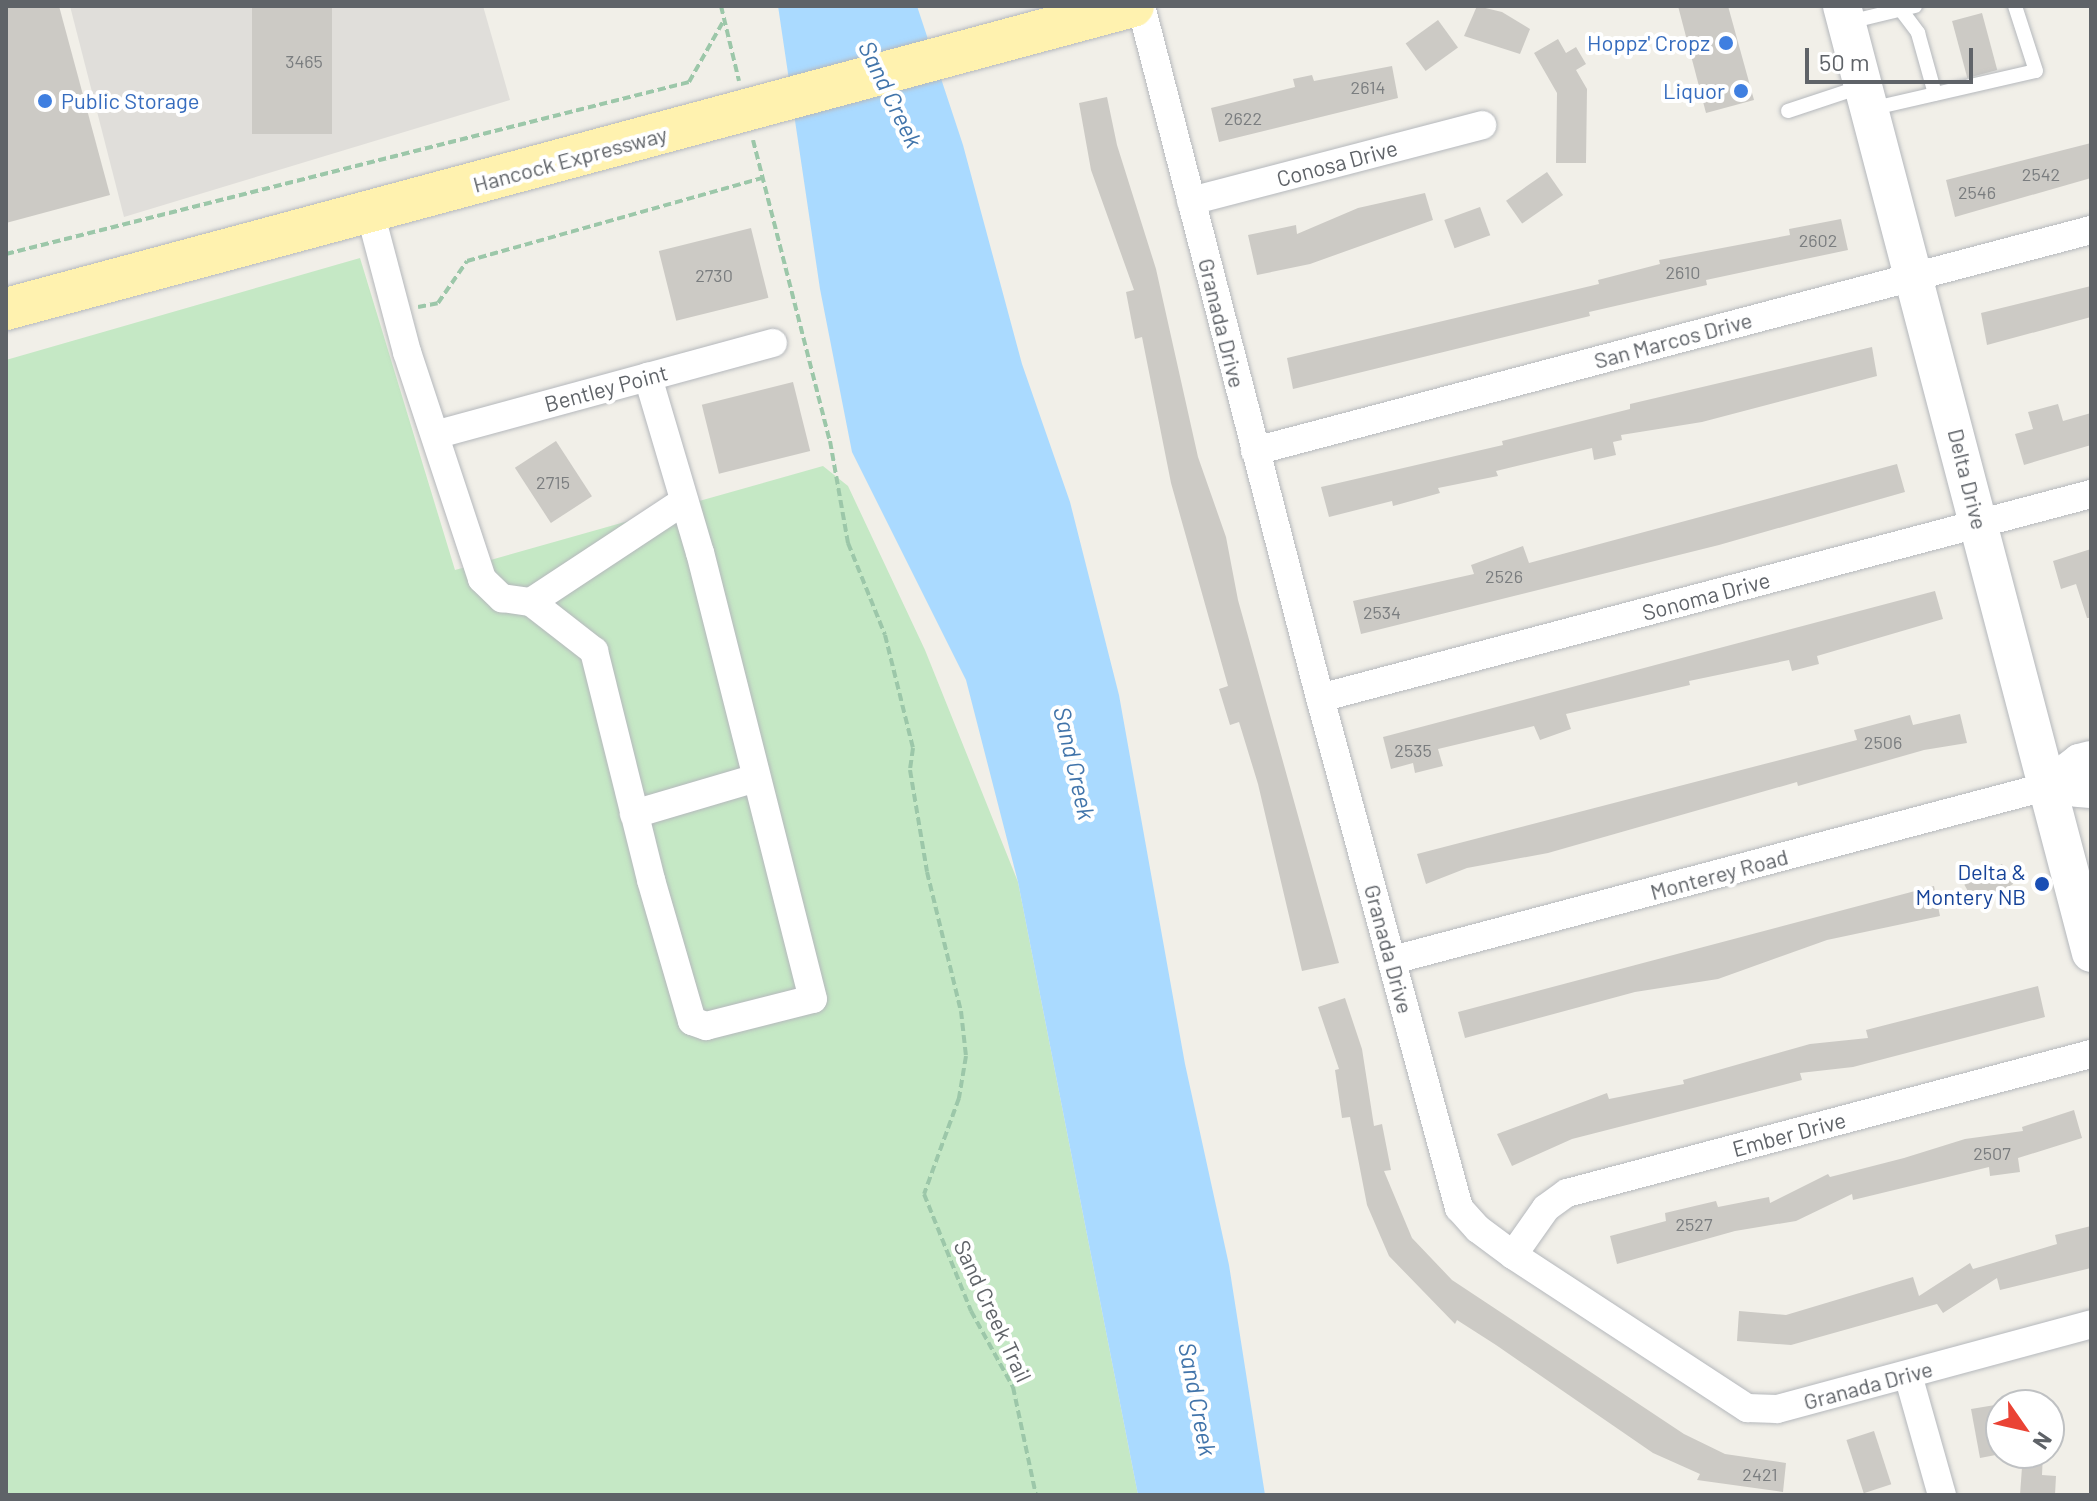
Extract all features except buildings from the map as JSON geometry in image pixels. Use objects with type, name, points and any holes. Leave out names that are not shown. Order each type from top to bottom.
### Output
[{"type":"main road","name":"Hancock Expressway","points":[[6,309],[749,113],[1133,6]]},
{"type":"main road","name":"Delta Drive","points":[[1844,14],[2091,953]]},
{"type":"street","name":"Granada Drive","points":[[1141,6],[1320,698],[1459,1208],[1478,1229],[1513,1255],[1747,1408],[1777,1409],[2091,1324]]},
{"type":"street","name":"Conosa Drive","points":[[1191,201],[1482,125]]},
{"type":"street","points":[[370,212],[396,311],[438,434],[482,579],[502,598],[531,602],[594,651],[634,814],[692,1021],[706,1026],[813,999],[700,553],[681,503],[648,377]]},
{"type":"street","name":"San Marcos Drive","points":[[1255,451],[2091,230]]},
{"type":"street","name":"Bentley Point","points":[[438,434],[773,343]]},
{"type":"street","name":"Sonoma Drive","points":[[1320,698],[2091,494]]},
{"type":"street","points":[[531,602],[681,503]]},
{"type":"street","name":"Monterey Road","points":[[2045,787],[2079,761],[2091,758]]},
{"type":"street","points":[[634,814],[756,778]]},
{"type":"street","name":"Monterey Road","points":[[1393,960],[2045,787],[2091,791]]},
{"type":"street","name":"Ember Drive","points":[[1513,1255],[1546,1208],[1567,1193],[2091,1054]]},
{"type":"street","points":[[1908,1375],[1942,1495]]},
{"type":"lane","points":[[1844,14],[1915,6]]},
{"type":"lane","points":[[1788,111],[1866,98],[1935,94],[2036,71],[2015,6]]},
{"type":"lane","points":[[1899,8],[1918,33],[1935,94]]},
{"type":"path","points":[[721,6],[749,113]]},
{"type":"path","points":[[6,254],[689,82],[724,20]]},
{"type":"path","name":"Sand Creek Trail","points":[[749,113],[830,441],[848,543],[885,635],[913,748],[910,770],[927,872],[961,1011],[966,1056],[959,1098],[924,1194],[971,1311],[1013,1387],[1036,1495]]},
{"type":"path","points":[[396,311],[438,303],[467,261],[763,178]]},
{"type":"shaded area","points":[[70,6],[483,6],[510,100],[124,217]]},
{"type":"green space","points":[[360,258],[455,570],[823,466],[848,486],[925,650],[1018,882],[1138,1495],[6,1495],[6,360]]},
{"type":"water","name":"Sand Creek","points":[[778,6],[917,6],[963,145],[1022,364],[1070,502],[1119,695],[1185,1064],[1229,1265],[1265,1495],[1138,1495],[1018,882],[966,680],[852,452],[820,289]]},
{"type":"place","name":"Hoppz' Cropz","points":[[1726,43]]},
{"type":"place","name":"Liquor","points":[[1741,91]]},
{"type":"place","name":"Public Storage","points":[[45,101]]},
{"type":"place","name":"Delta & Montery NB","points":[[2042,884]]}]
